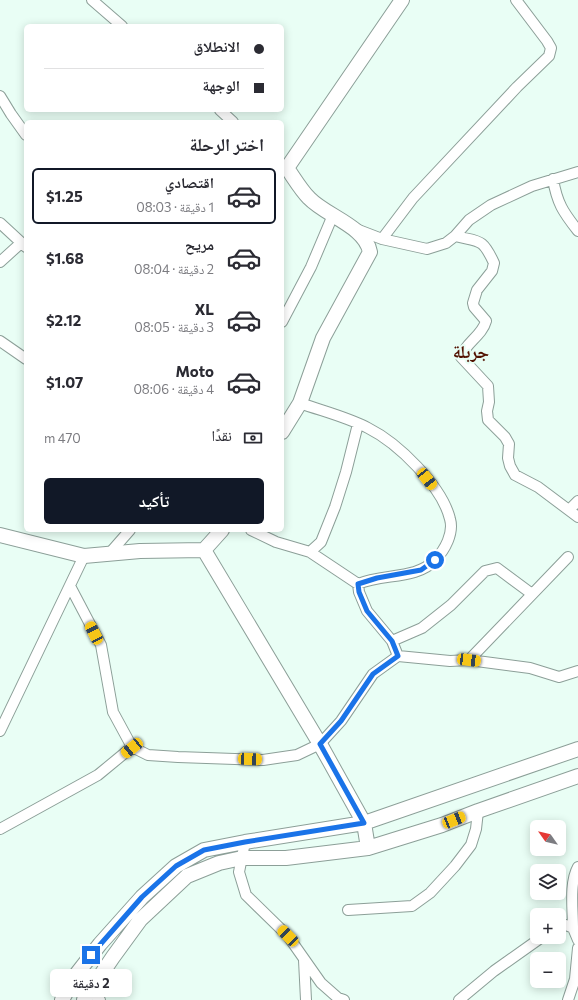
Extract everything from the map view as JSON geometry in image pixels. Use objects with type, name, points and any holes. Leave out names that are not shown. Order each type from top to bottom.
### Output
[{"type":"street","points":[[92,0],[120,24]]},
{"type":"street","points":[[284,429],[300,402],[323,338],[370,252],[368,244],[352,228],[309,199],[284,168],[402,0]]},
{"type":"street","points":[[382,239],[413,198],[517,87],[549,56],[551,48],[547,41],[516,0]]},
{"type":"street","points":[[0,96],[24,132]]},
{"type":"street","points":[[222,112],[232,120]]},
{"type":"street","points":[[352,228],[382,239],[427,249],[446,243],[455,236],[469,220],[491,205],[532,186],[578,172]]},
{"type":"street","points":[[552,179],[555,195],[564,213],[578,231]]},
{"type":"street","points":[[284,318],[311,267],[333,215]]},
{"type":"street","points":[[0,223],[24,245],[0,262]]},
{"type":"street","points":[[455,236],[476,240],[483,243],[494,263],[492,271],[477,290],[473,303],[474,307],[486,321],[485,326],[463,351],[461,357],[488,386],[488,420],[505,437],[509,444],[508,458],[515,475],[538,487],[578,518]]},
{"type":"street","points":[[0,342],[24,358]]},
{"type":"street","points":[[300,402],[369,428],[402,452],[418,468],[443,500],[451,520],[451,532],[444,548],[435,560],[421,570],[377,578],[358,584]]},
{"type":"street","points":[[310,552],[321,542],[335,507],[346,472],[358,424]]},
{"type":"street","points":[[569,510],[578,501]]},
{"type":"street","points":[[109,554],[128,532]]},
{"type":"street","points":[[0,536],[84,556],[140,551],[204,550],[220,532]]},
{"type":"street","points":[[254,532],[276,542],[310,552],[358,584],[359,592],[367,611],[392,641],[398,656]]},
{"type":"street","points":[[204,550],[320,744],[364,823],[368,848]]},
{"type":"street","points":[[0,731],[84,556]]},
{"type":"street","points":[[469,660],[568,557]]},
{"type":"street","points":[[392,641],[422,628],[451,605],[485,571],[497,568],[532,594]]},
{"type":"street","points":[[70,586],[101,645],[113,712],[132,748],[148,755],[263,760],[297,755],[320,744],[341,721],[373,674],[398,656],[450,661],[469,660],[530,668],[559,677],[578,671]]},
{"type":"street","points":[[0,829],[98,775],[132,748]]},
{"type":"street","points":[[62,1000],[75,976],[100,944],[142,897],[176,866],[204,850],[364,823],[578,750]]},
{"type":"street","points":[[75,976],[92,997],[140,920],[187,876],[219,863],[242,858],[286,858],[368,848],[442,825],[578,776]]},
{"type":"street","points":[[348,910],[412,906],[430,893],[455,866],[471,845],[476,829],[478,811]]},
{"type":"street","points":[[245,842],[239,872],[246,895],[288,936],[321,983],[338,998],[344,1000]]},
{"type":"street","points":[[578,867],[574,874],[572,900],[573,928],[578,940]]},
{"type":"street","points":[[566,925],[573,928]]},
{"type":"street","points":[[459,1000],[494,971],[532,944]]},
{"type":"street","points":[[568,1000],[574,979],[578,948]]},
{"type":"street","points":[[304,960],[306,1000]]},
{"type":"district","name":"جربلة","points":[[471,351]]},
{"type":"route","points":[[91,955],[142,897],[176,866],[204,850],[364,823],[320,744],[341,721],[373,674],[398,656],[392,641],[367,611],[359,592],[358,584],[377,578],[421,570],[435,560]]}]
